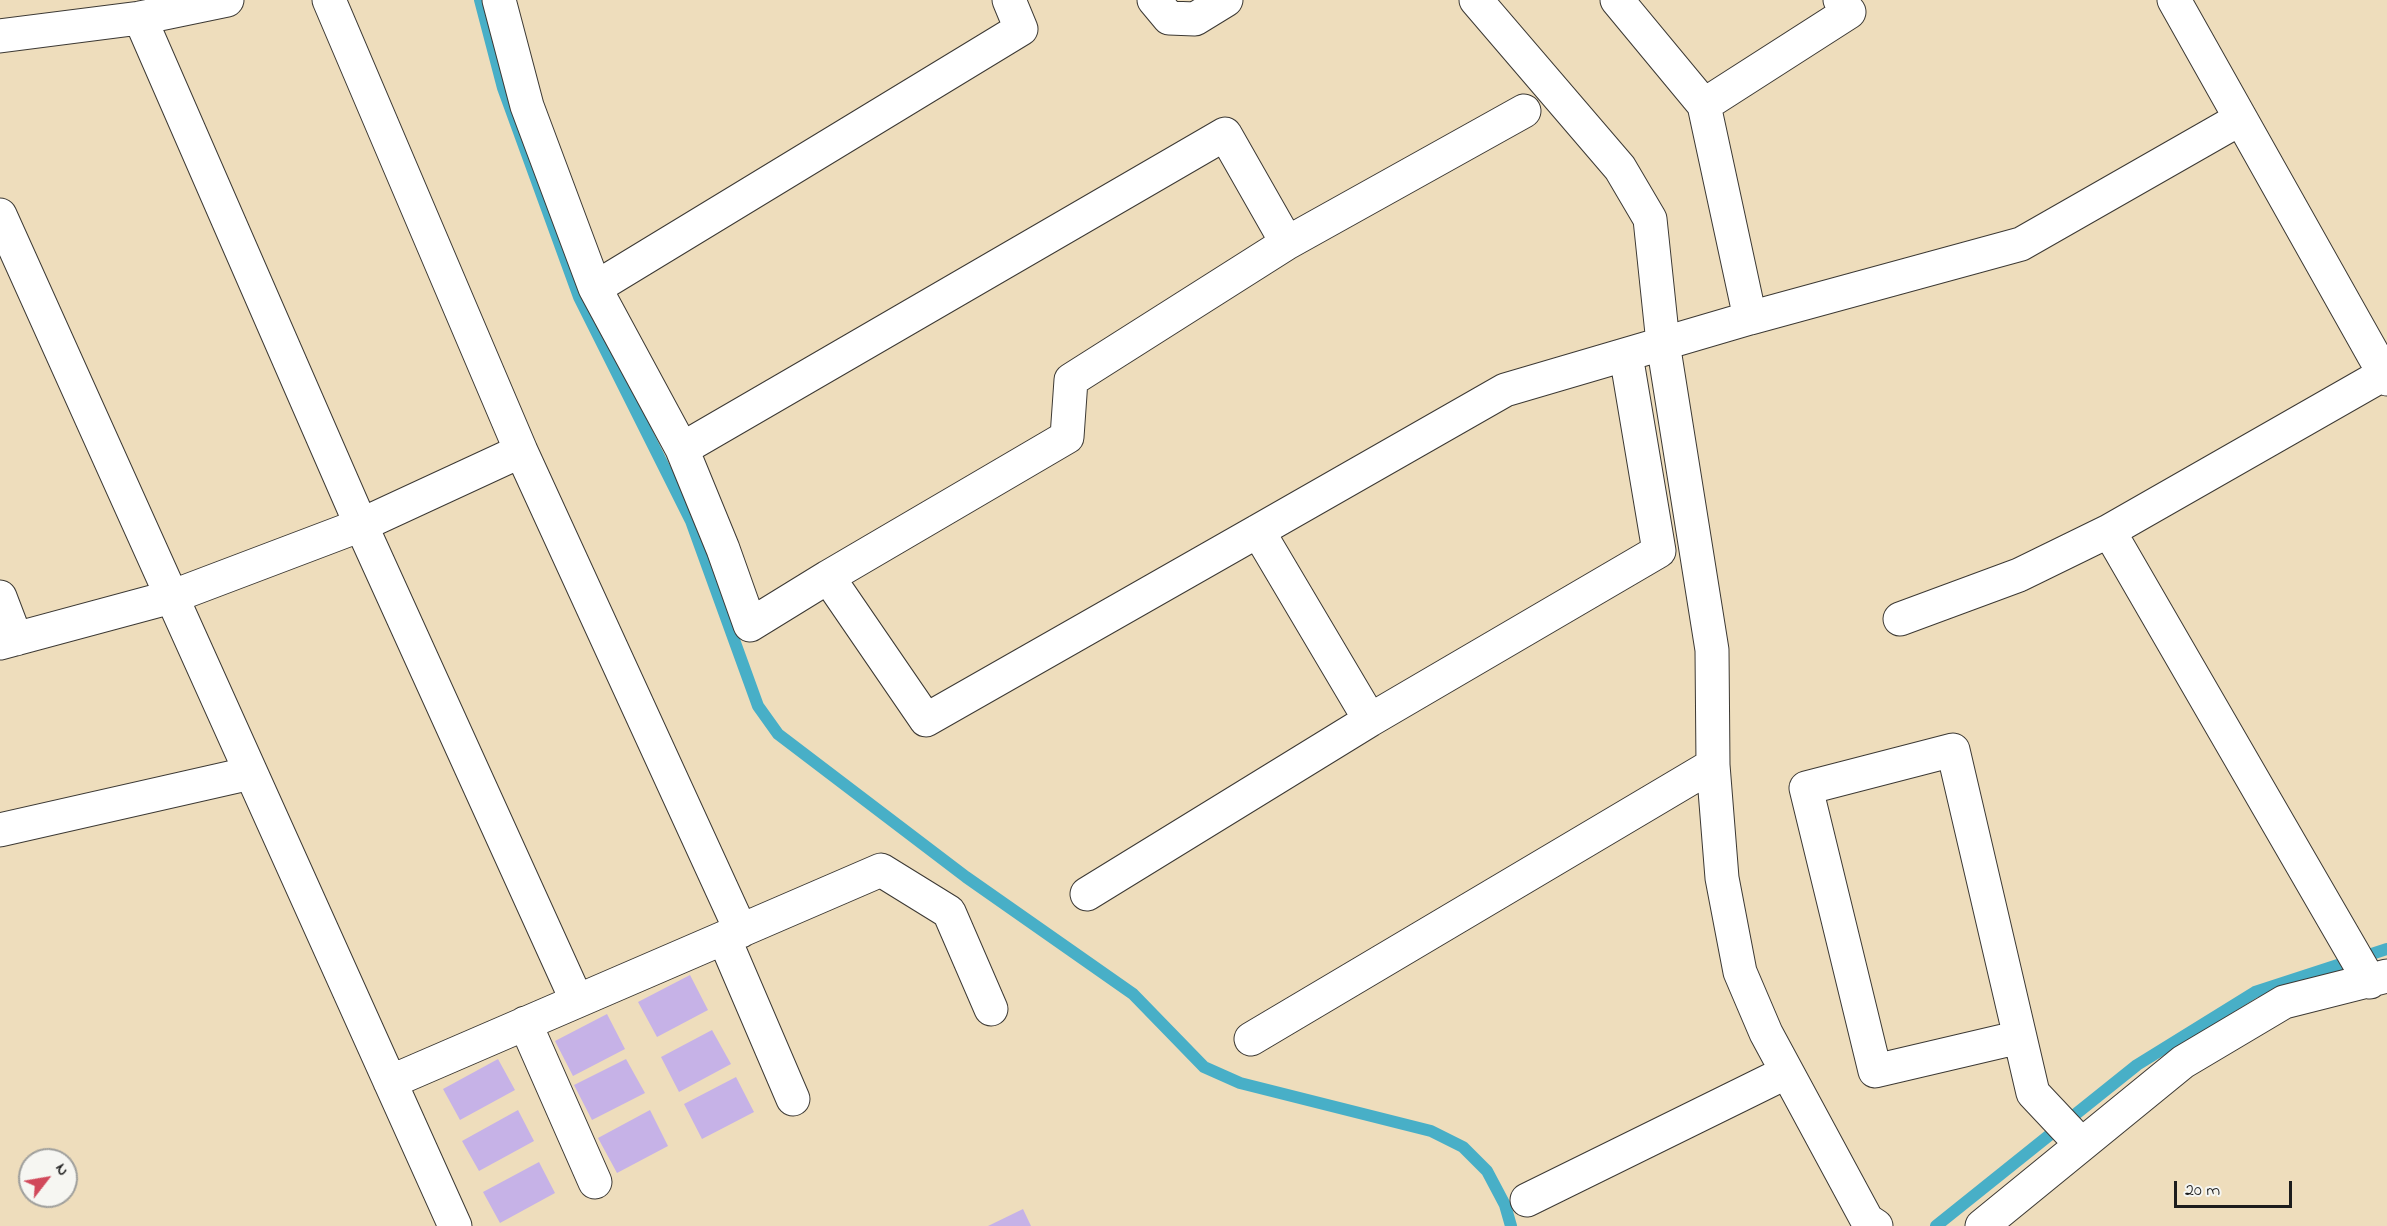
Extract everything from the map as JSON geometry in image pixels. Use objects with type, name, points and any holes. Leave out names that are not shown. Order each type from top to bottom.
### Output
[{"type":"street","points":[[0,36],[227,0]]},
{"type":"street","points":[[329,0],[521,451],[733,934],[794,1099]]},
{"type":"street","points":[[499,0],[527,106],[595,288],[682,449],[723,549],[750,626],[828,577],[1067,437],[1071,380],[1287,243],[1524,111]]},
{"type":"street","points":[[595,288],[1021,30],[1009,0]]},
{"type":"street","points":[[1154,0],[1169,18],[1195,19],[1226,0]]},
{"type":"street","points":[[1476,0],[1620,168],[1650,219],[1663,344],[1712,650],[1713,765],[1722,878],[1740,972],[1766,1034],[1869,1224]]},
{"type":"street","points":[[1617,0],[1704,105],[1750,318]]},
{"type":"street","points":[[1704,105],[1849,12],[1840,0]]},
{"type":"street","points":[[1900,619],[2019,575],[2109,531],[2385,377],[2174,0]]},
{"type":"street","points":[[159,10],[361,525],[577,1001]]},
{"type":"street","points":[[828,577],[926,720],[1505,390],[1750,318],[2021,244],[2240,119]]},
{"type":"street","points":[[682,449],[1225,134],[1287,243]]},
{"type":"street","points":[[0,215],[455,1226]]},
{"type":"street","points":[[1087,894],[1370,720],[1659,550],[1626,354]]},
{"type":"street","points":[[0,597],[8,641],[171,597],[361,525],[521,451]]},
{"type":"street","points":[[1258,531],[1370,720]]},
{"type":"street","points":[[1983,1226],[2069,1132],[2284,1002],[2374,977],[2345,940],[2109,531]]},
{"type":"street","points":[[2020,1037],[1875,1071],[1806,788],[1953,750],[2020,1037],[2033,1093],[2069,1132]]},
{"type":"street","points":[[1251,1039],[1713,765]]},
{"type":"street","points":[[0,830],[251,773]]},
{"type":"street","points":[[390,1082],[881,870],[949,912],[991,1009]]},
{"type":"street","points":[[525,1023],[595,1182]]},
{"type":"street","points":[[1527,1200],[1787,1072]]},
{"type":"building","points":[[690,975],[708,1010],[657,1037],[638,1002]]},
{"type":"building","points":[[607,1014],[625,1049],[573,1076],[555,1041]]},
{"type":"building","points":[[712,1030],[731,1064],[679,1092],[661,1057]]},
{"type":"building","points":[[498,1059],[515,1090],[460,1120],[443,1089]]},
{"type":"building","points":[[626,1059],[645,1093],[592,1120],[574,1085]]},
{"type":"building","points":[[736,1077],[754,1112],[702,1139],[684,1104]]},
{"type":"building","points":[[518,1110],[534,1141],[479,1171],[462,1141]]},
{"type":"building","points":[[650,1110],[668,1146],[617,1173],[598,1138]]},
{"type":"building","points":[[539,1162],[555,1193],[500,1223],[483,1192]]},
{"type":"building","points":[[1023,1209],[1031,1226],[988,1226]]},
{"type":"waterway","points":[[480,0],[503,88],[579,297],[691,521],[758,706],[778,734],[966,877],[1133,994],[1204,1067],[1240,1083],[1431,1131],[1463,1147],[1487,1171],[1505,1205],[1511,1226]]},
{"type":"waterway","points":[[1936,1226],[2137,1065],[2255,992],[2387,949]]}]
